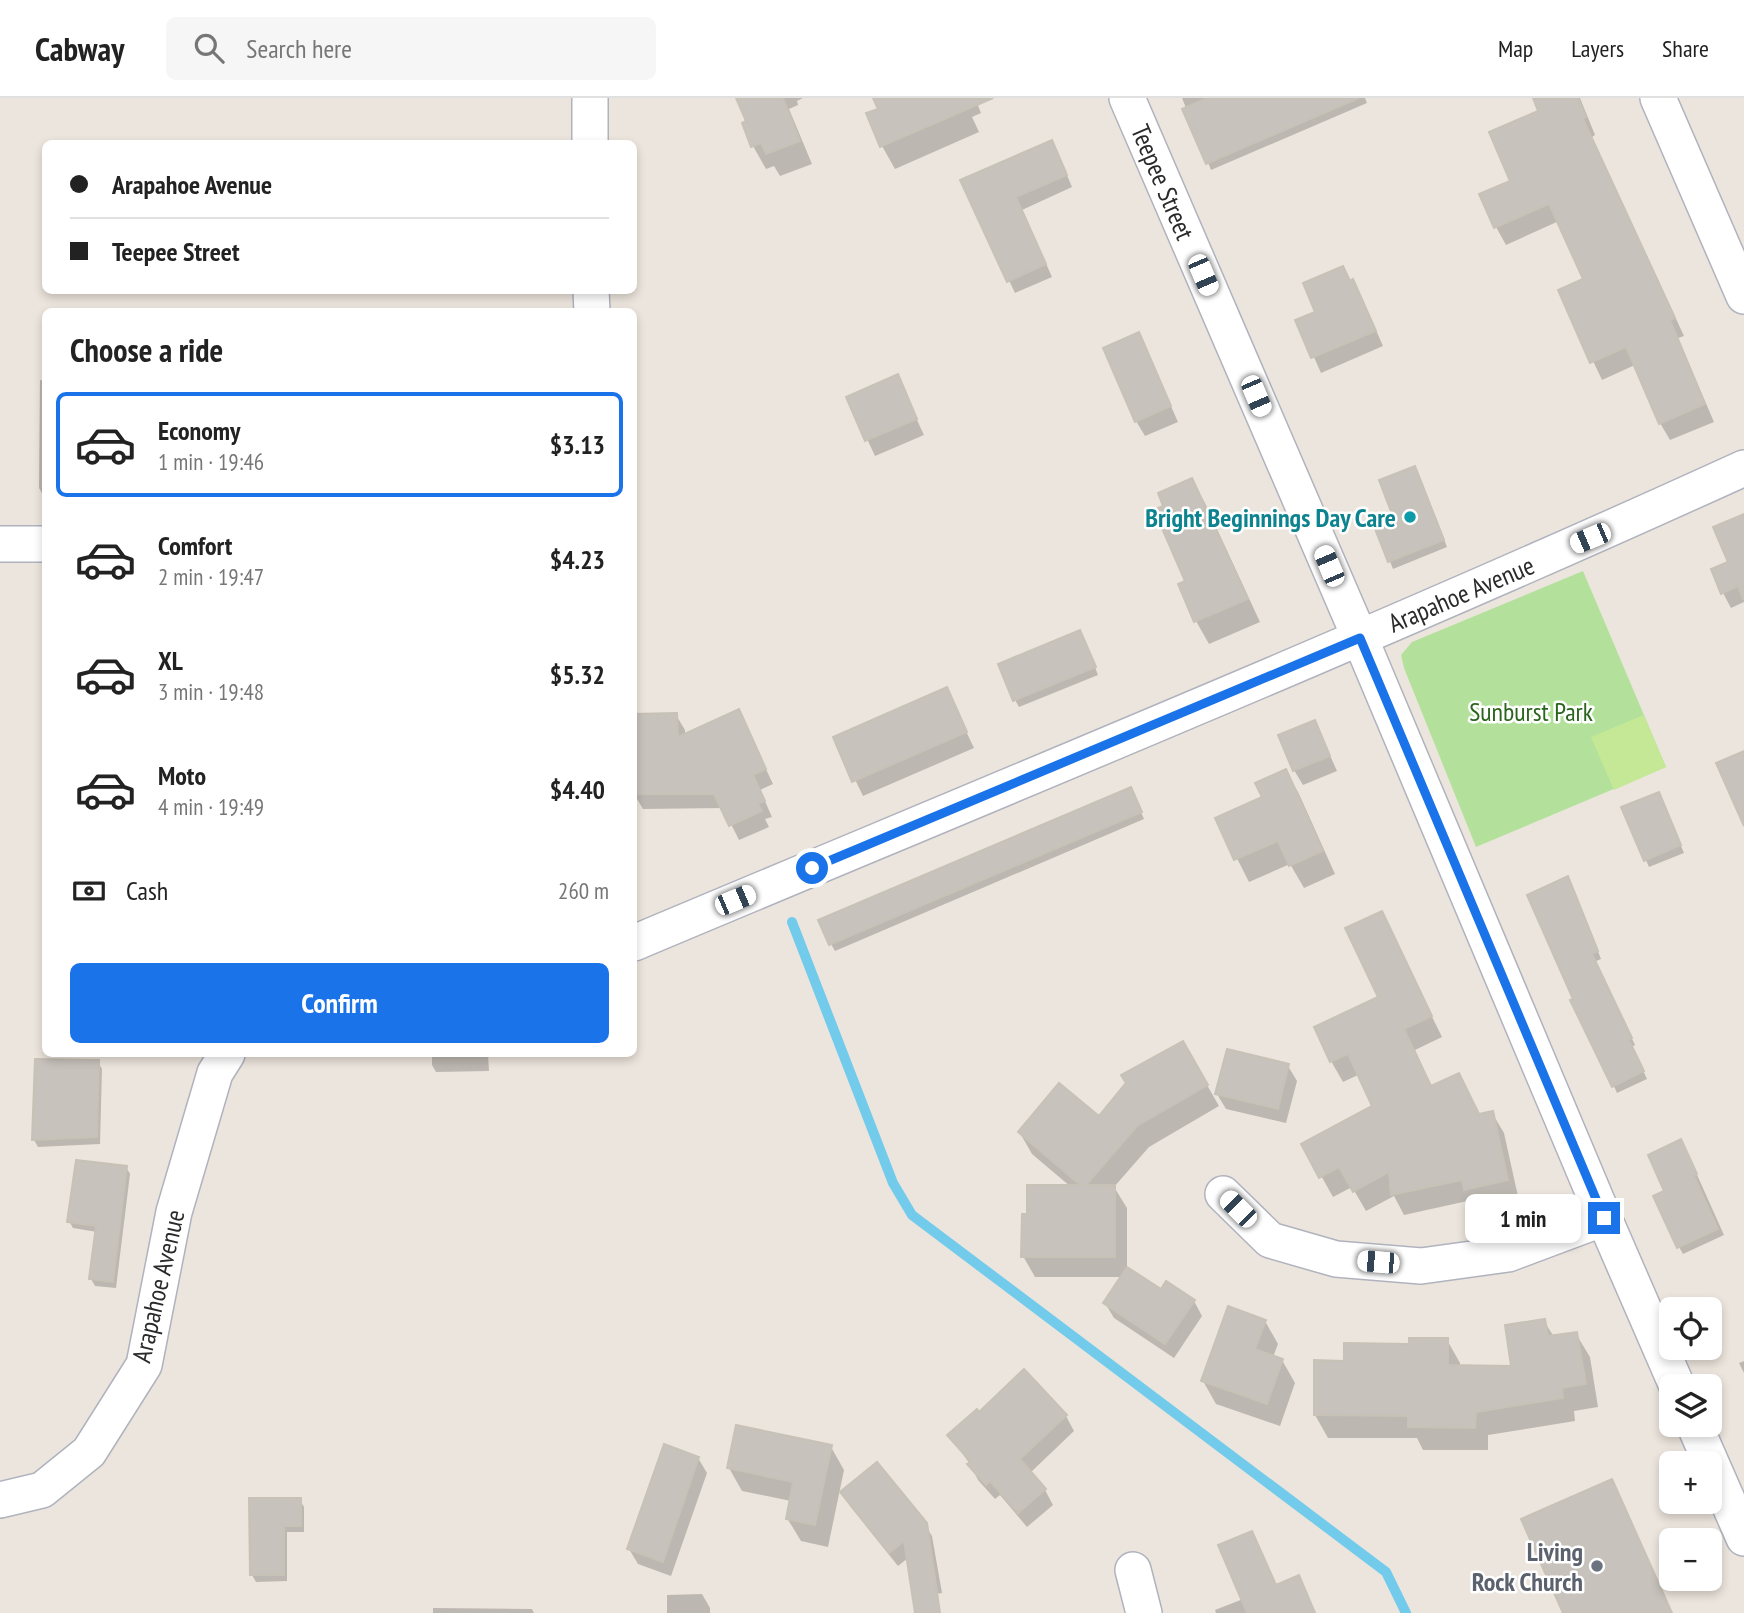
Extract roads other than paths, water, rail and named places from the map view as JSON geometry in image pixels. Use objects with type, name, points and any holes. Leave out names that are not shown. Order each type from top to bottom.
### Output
[{"type":"street","points":[[590,98],[590,140]]},
{"type":"street","name":"Teepee Street","points":[[1127,98],[1360,638],[1672,1374]]},
{"type":"street","points":[[1658,98],[1744,296]]},
{"type":"street","name":"Arapahoe Avenue","points":[[637,942],[1360,638],[1744,468]]},
{"type":"street","points":[[0,544],[42,544]]},
{"type":"street","name":"Arapahoe Avenue","points":[[0,1500],[42,1490],[89,1452],[144,1365],[174,1212],[215,1073],[225,1057]]},
{"type":"street","points":[[1223,1194],[1270,1240],[1336,1259],[1421,1266],[1507,1254],[1604,1218]]},
{"type":"street","points":[[1700,1437],[1744,1538]]},
{"type":"street","points":[[1133,1570],[1144,1613]]},
{"type":"waterway","points":[[792,922],[893,1183],[912,1215],[1386,1572],[1406,1613]]},
{"type":"place","name":"Bright Beginnings Day Care","points":[[1410,517]]},
{"type":"place","name":"Living Rock Church","points":[[1597,1566]]},
{"type":"park label","name":"Sunburst Park","points":[[1531,711]]}]
